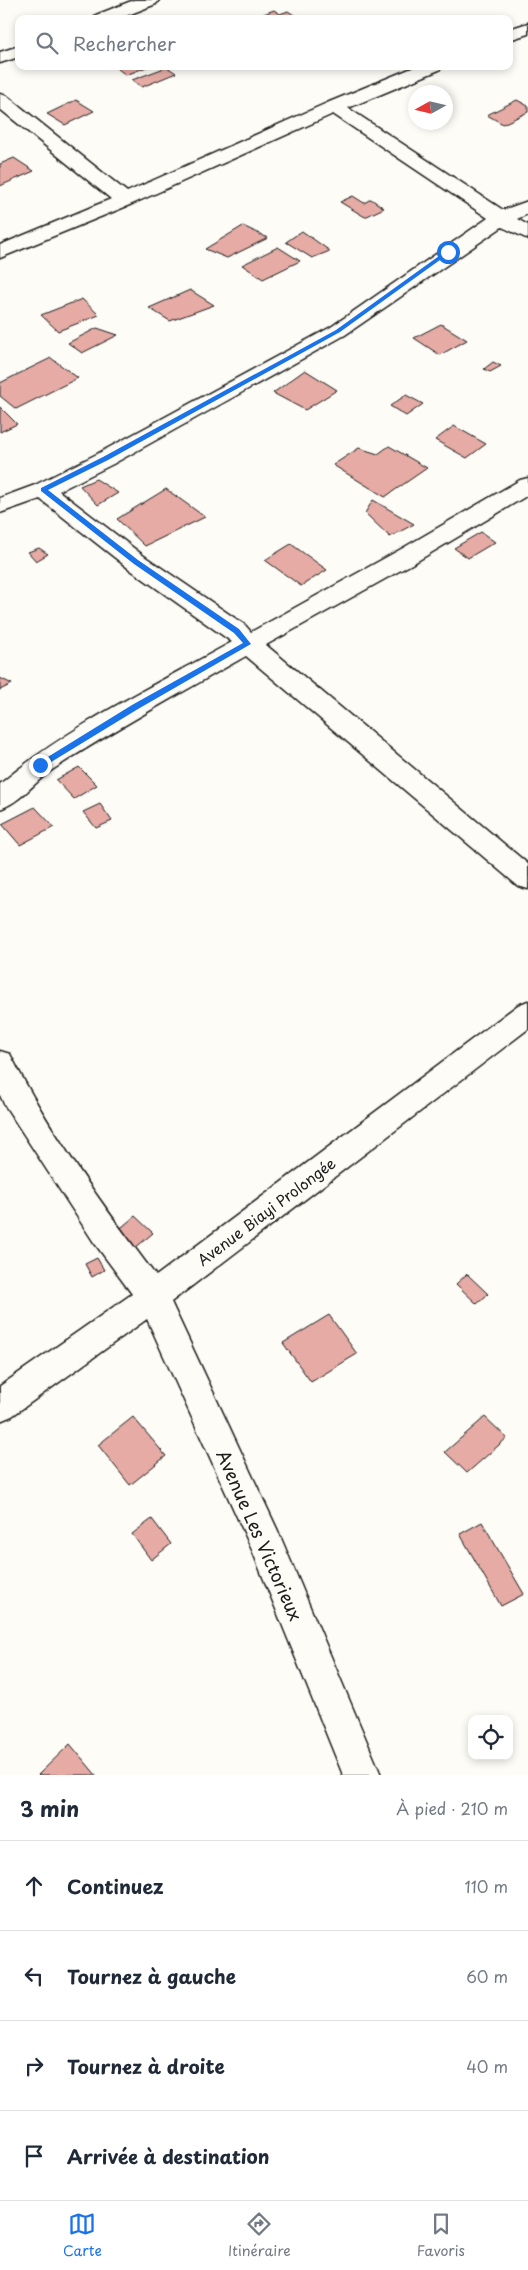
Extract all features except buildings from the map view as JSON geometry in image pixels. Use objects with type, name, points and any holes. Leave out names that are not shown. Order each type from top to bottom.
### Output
[{"type":"street","points":[[112,15],[150,0]]},
{"type":"street","points":[[513,34],[528,28]]},
{"type":"street","points":[[0,58],[15,52]]},
{"type":"street","points":[[0,252],[125,200],[334,107],[423,70]]},
{"type":"street","points":[[0,100],[125,200]]},
{"type":"street","points":[[334,107],[501,218],[528,233]]},
{"type":"street","points":[[0,506],[43,490],[105,459],[338,331],[501,218],[528,207]]},
{"type":"street","points":[[0,799],[40,765],[135,707],[411,554],[528,486]]},
{"type":"street","points":[[43,490],[136,562],[236,631],[248,644],[528,879]]},
{"type":"street","name":"Avenue Biayi Prolongée","points":[[0,1405],[153,1297],[528,1013]]},
{"type":"street","name":"Avenue Les Victorieux","points":[[0,1063],[16,1095],[89,1207],[153,1297],[266,1543],[362,1775]]},
{"type":"route","points":[[40,765],[135,707],[248,644],[236,631],[136,562],[43,490],[105,459],[338,331],[448,252]]}]
